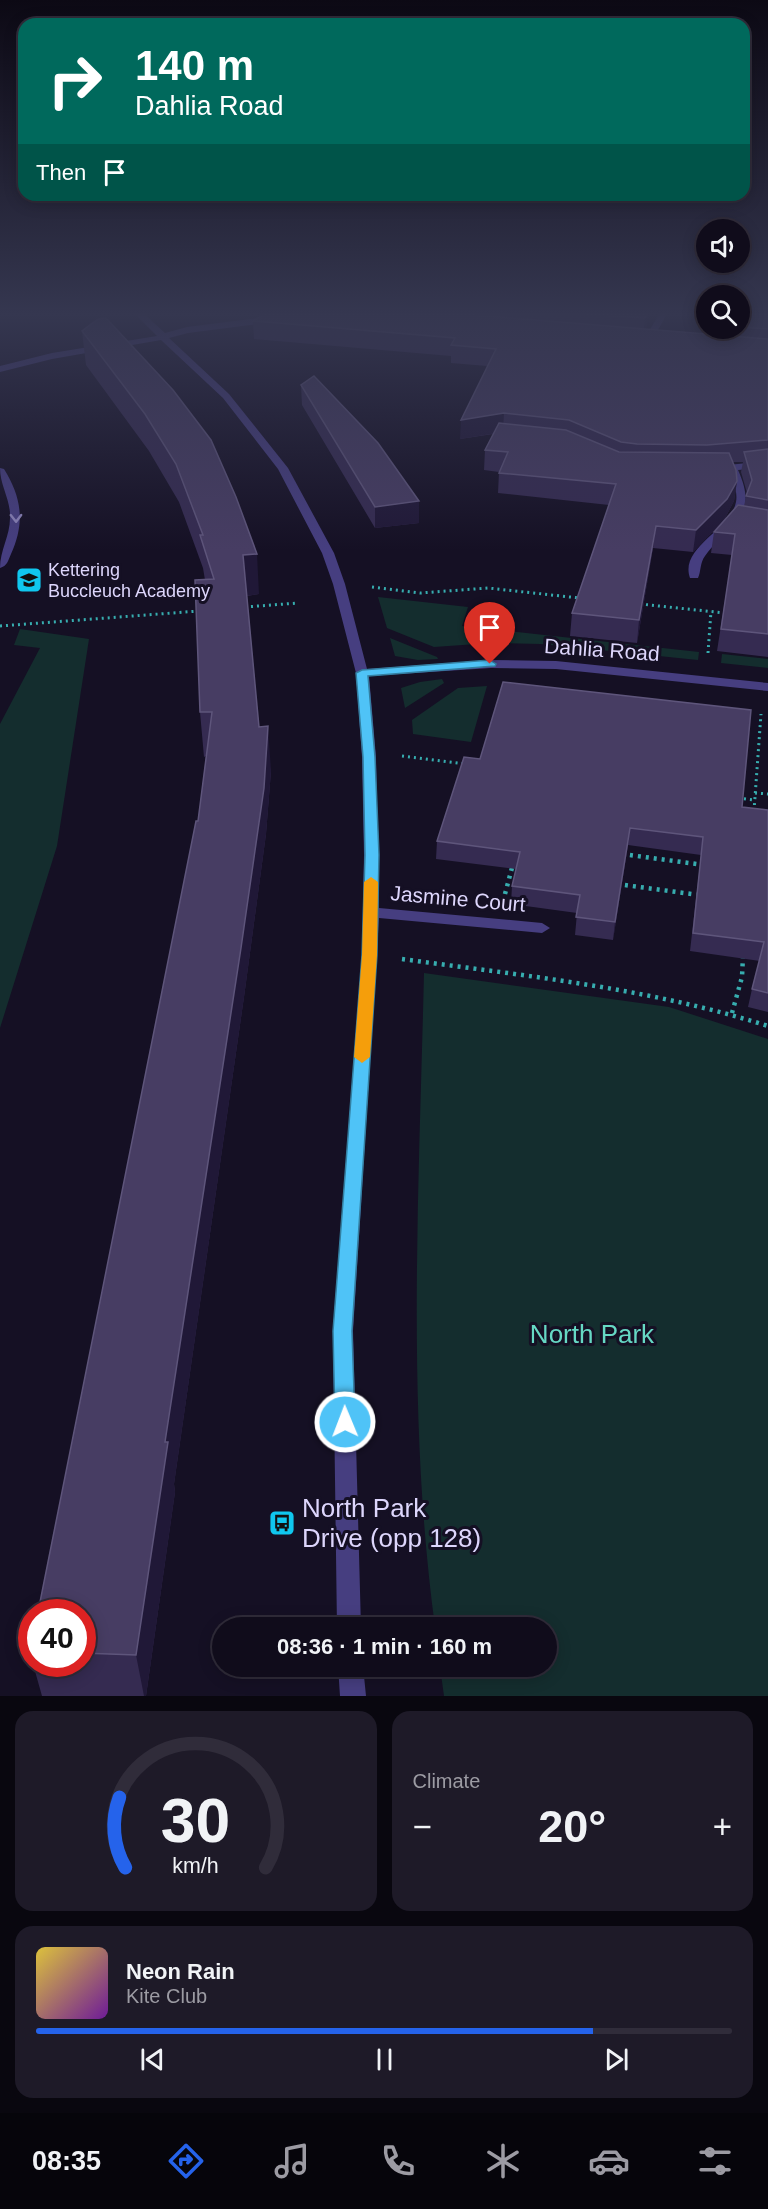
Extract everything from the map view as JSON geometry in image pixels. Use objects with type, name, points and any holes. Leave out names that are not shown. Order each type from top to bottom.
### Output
[{"type":"street","points":[[223,393],[283,468],[307,509],[339,584],[362,673],[369,757],[372,855],[370,955],[343,1331],[350,1617]]},
{"type":"street","points":[[705,470],[768,464]]},
{"type":"street","points":[[694,576],[697,558],[736,521],[742,500],[741,488],[732,468]]},
{"type":"street","points":[[0,471],[10,489],[16,510],[16,530],[0,566]]},
{"type":"street","name":"Dahlia Road","points":[[362,673],[490,664],[556,665],[768,687]]},
{"type":"street","name":"Jasmine Court","points":[[370,912],[542,928]]},
{"type":"street","points":[[351,1677],[353,1696]]},
{"type":"path","points":[[339,584],[420,593],[488,588],[582,598]]},
{"type":"path","points":[[240,608],[298,603]]},
{"type":"path","points":[[629,603],[734,614]]},
{"type":"path","points":[[0,626],[206,610]]},
{"type":"path","points":[[708,655],[711,611]]},
{"type":"path","points":[[754,812],[762,704]]},
{"type":"path","points":[[402,756],[472,765]]},
{"type":"path","points":[[755,793],[768,794]]},
{"type":"path","points":[[731,797],[755,800]]},
{"type":"path","points":[[618,854],[713,866]]},
{"type":"path","points":[[498,924],[513,862]]},
{"type":"path","points":[[613,884],[703,896]]},
{"type":"path","points":[[732,1013],[742,977],[744,945]]},
{"type":"path","points":[[402,959],[653,995],[732,1013],[768,1026]]},
{"type":"green space","points":[[378,597],[468,607],[462,626],[699,652],[698,660],[541,644],[491,643],[434,647],[387,628]]},
{"type":"green space","points":[[20,629],[89,639],[57,846],[0,1028],[0,724],[40,648],[14,645]]},
{"type":"green space","points":[[390,638],[438,659],[418,660],[395,656]]},
{"type":"green space","points":[[722,654],[768,659],[768,668],[721,663]]},
{"type":"green space","points":[[442,679],[444,683],[405,708],[401,688]]},
{"type":"green space","points":[[487,686],[471,742],[413,734],[412,720],[458,688]]},
{"type":"green space","name":"North Park","points":[[424,973],[669,1007],[768,1039],[768,1696],[444,1696],[441,1677],[557,1677],[557,1617],[434,1617],[420,1464],[417,1383]]},
{"type":"building","points":[[129,393],[175,393],[211,440],[236,497],[257,554],[243,555],[259,727],[268,726],[264,788],[165,1442],[168,1442],[136,1655],[96,1654],[96,1599],[41,1599],[196,821],[198,821],[212,712],[200,712],[195,580],[214,579],[200,535],[203,535],[176,464]]},
{"type":"building","points":[[306,393],[330,393],[378,443],[419,501],[375,507]]},
{"type":"building","points":[[474,393],[768,393],[768,440],[707,445],[637,444],[621,442],[569,420],[504,413],[461,420]]},
{"type":"building","points":[[499,423],[566,430],[619,452],[729,453],[736,470],[737,481],[727,499],[696,530],[656,526],[639,620],[572,613],[616,484],[499,473],[508,452],[485,450]]},
{"type":"building","points":[[768,449],[768,500],[746,496],[752,480],[744,452]]},
{"type":"building","points":[[738,505],[768,510],[768,634],[721,629],[735,534],[714,532]]},
{"type":"building","points":[[503,682],[751,710],[742,807],[768,810],[768,993],[752,989],[764,942],[693,933],[703,837],[630,828],[615,922],[576,917],[580,895],[512,886],[520,852],[437,841],[464,757],[480,759]]},
{"type":"slow traffic","points":[[362,1057],[370,955],[371,882]]},
{"type":"place","name":"Kettering Buccleuch Academy","points":[[29,580]]},
{"type":"place","name":"North Park Drive (opp 128)","points":[[282,1523]]},
{"type":"route","points":[[345,1422],[343,1331],[370,955],[372,855],[369,757],[362,673],[490,664]]}]
